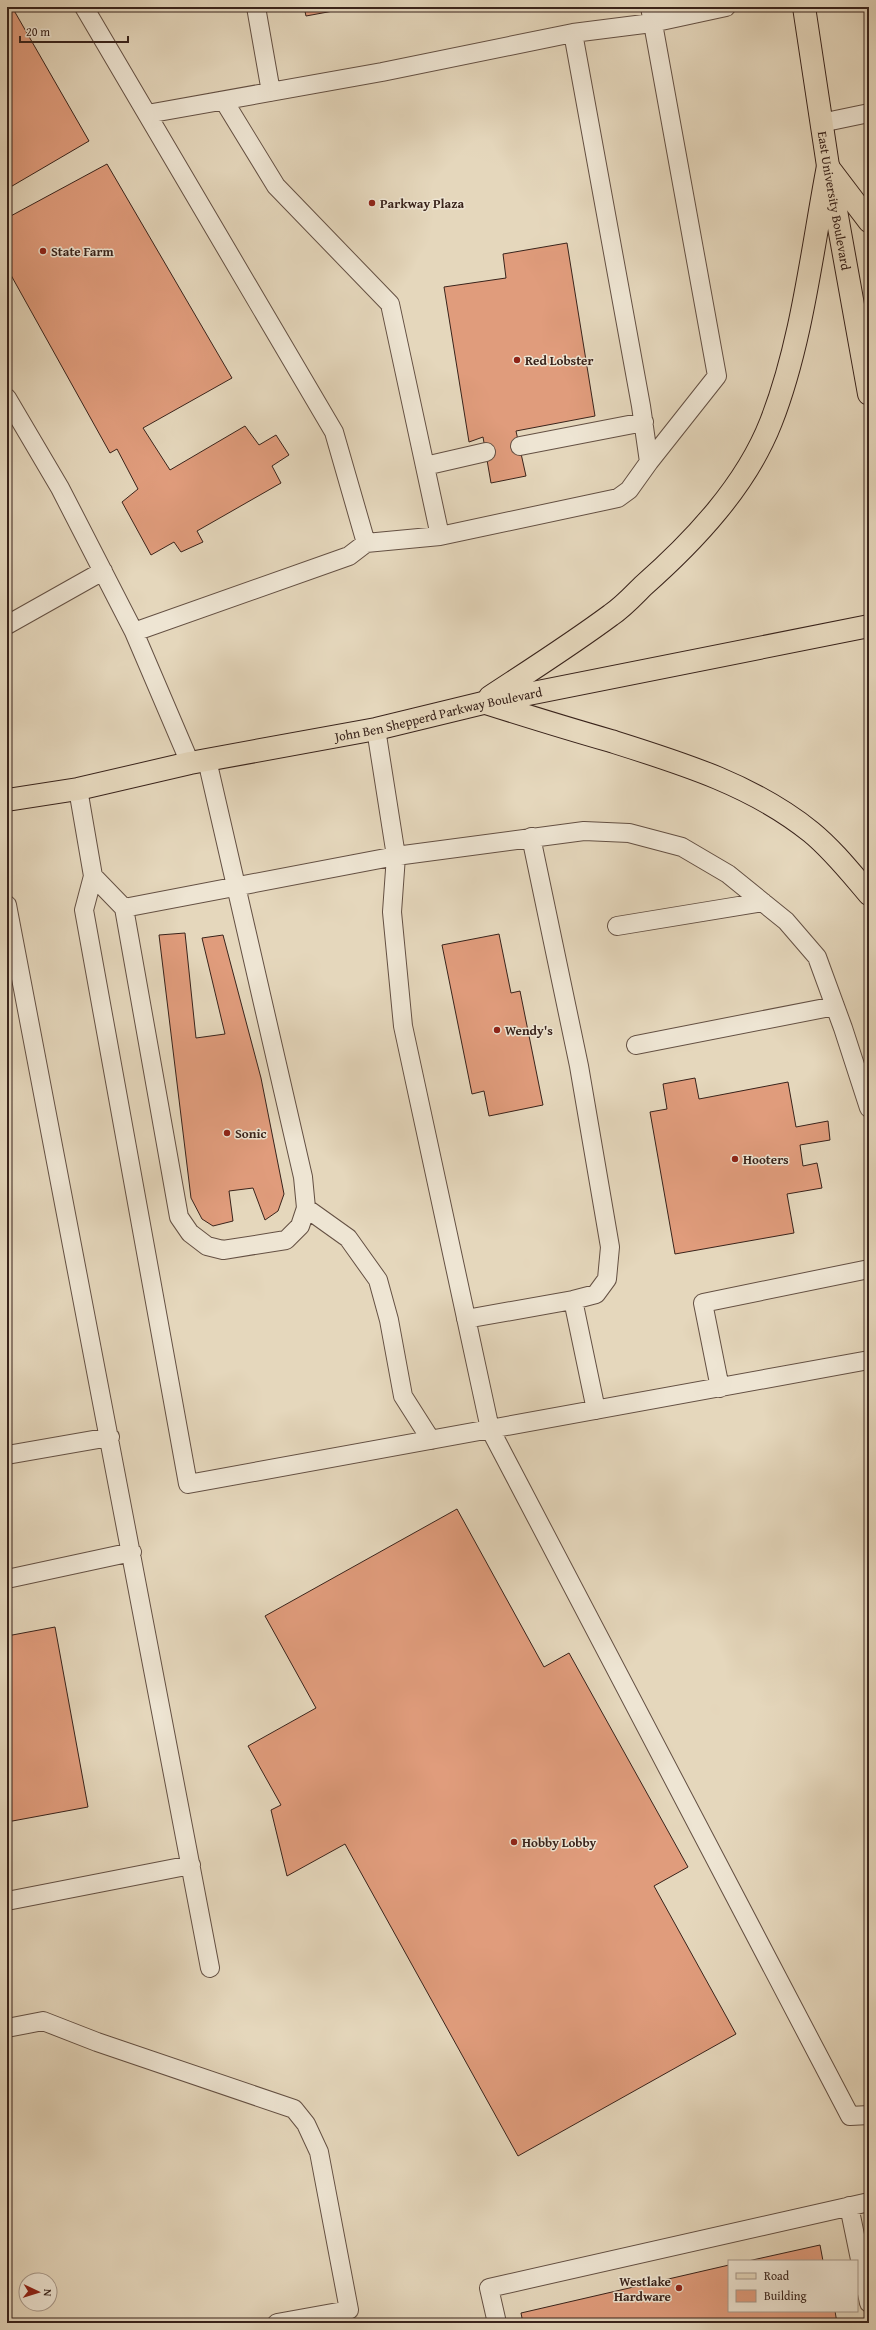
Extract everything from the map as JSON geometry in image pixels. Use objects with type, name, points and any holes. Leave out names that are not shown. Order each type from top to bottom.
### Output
[{"type":"main road","name":"East University Boulevard","points":[[804,7],[828,166],[869,394]]},
{"type":"main road","points":[[828,166],[869,222]]},
{"type":"main road","points":[[483,702],[613,614],[695,536],[726,498],[752,461],[770,424],[784,387],[794,346],[828,166]]},
{"type":"main road","name":"John Ben Shepperd Parkway Boulevard","points":[[7,800],[78,789],[199,762],[376,729],[483,702],[869,626]]},
{"type":"main road","points":[[483,702],[673,760],[737,787],[773,806],[811,832],[843,864],[869,894]]},
{"type":"lane","points":[[84,7],[334,432],[366,543]]},
{"type":"lane","points":[[256,7],[271,92]]},
{"type":"lane","points":[[147,114],[382,72],[573,33],[651,15],[726,7]]},
{"type":"lane","points":[[134,632],[349,556],[366,543],[440,536],[618,498],[629,490],[649,462],[717,376],[651,15]]},
{"type":"lane","points":[[573,33],[644,422],[649,462]]},
{"type":"lane","points":[[224,101],[276,186],[390,304],[440,536]]},
{"type":"lane","points":[[821,123],[869,113]]},
{"type":"lane","points":[[7,398],[60,488],[199,762],[236,886],[304,1177],[306,1208],[300,1226],[286,1240],[223,1250],[207,1246],[190,1233],[179,1217],[124,908],[94,876]]},
{"type":"lane","points":[[520,446],[644,422]]},
{"type":"lane","points":[[425,466],[486,452]]},
{"type":"lane","points":[[7,625],[103,571]]},
{"type":"lane","points":[[376,729],[396,856],[392,912],[403,1026],[490,1429],[850,2116],[869,2115]]},
{"type":"lane","points":[[78,789],[94,876],[84,910],[188,1484],[869,1360]]},
{"type":"lane","points":[[124,908],[396,856],[584,831],[629,833],[682,847],[728,874],[763,902],[786,921],[817,957],[869,1108]]},
{"type":"lane","points":[[466,1319],[573,1300],[596,1294],[607,1279],[610,1247],[579,1066],[531,837]]},
{"type":"lane","points":[[617,926],[763,902]]},
{"type":"lane","points":[[7,905],[12,961],[110,1437],[210,1968]]},
{"type":"lane","points":[[636,1045],[835,1006]]},
{"type":"lane","points":[[306,1208],[348,1238],[378,1280],[389,1320],[403,1396],[430,1440]]},
{"type":"lane","points":[[720,1388],[703,1303],[869,1269]]},
{"type":"lane","points":[[573,1300],[596,1410]]},
{"type":"lane","points":[[7,1455],[110,1437]]},
{"type":"lane","points":[[7,1579],[132,1552]]},
{"type":"lane","points":[[7,1901],[191,1864]]},
{"type":"lane","points":[[7,2028],[43,2021],[97,2042],[294,2109],[306,2124],[319,2152],[349,2310],[277,2323]]},
{"type":"lane","points":[[497,2323],[489,2288],[869,2202]]},
{"type":"lane","points":[[849,2206],[869,2303]]},
{"type":"building","points":[[7,7],[12,7],[89,141],[7,189]]},
{"type":"building","points":[[304,7],[355,7],[306,16]]},
{"type":"building","points":[[107,164],[232,378],[143,428],[170,470],[245,426],[259,445],[276,435],[289,455],[272,466],[281,483],[197,531],[203,542],[181,552],[174,542],[151,555],[122,502],[138,489],[117,449],[110,453],[7,268],[7,218]]},
{"type":"building","points":[[567,243],[595,416],[516,431],[526,476],[491,483],[483,437],[469,442],[444,287],[506,278],[503,254]]},
{"type":"building","name":"Sonic","points":[[185,933],[196,1038],[225,1034],[202,938],[223,935],[261,1078],[284,1194],[278,1211],[265,1220],[253,1188],[229,1191],[233,1221],[213,1226],[202,1219],[191,1198],[159,935]]},
{"type":"building","points":[[499,934],[511,993],[520,991],[543,1105],[489,1116],[484,1091],[472,1094],[442,945]]},
{"type":"building","points":[[695,1078],[699,1099],[788,1082],[796,1127],[828,1121],[830,1140],[800,1145],[803,1166],[817,1163],[822,1188],[787,1194],[794,1233],[675,1254],[650,1112],[667,1109],[663,1084]]},
{"type":"building","points":[[457,1509],[544,1667],[569,1653],[688,1867],[654,1886],[736,2034],[518,2156],[345,1844],[287,1876],[271,1810],[281,1805],[248,1746],[316,1708],[265,1616]]},
{"type":"building","points":[[55,1627],[88,1807],[7,1822],[7,1636]]},
{"type":"building","points":[[820,2245],[823,2260],[752,2260]]},
{"type":"building","name":"Westlake Hardware","points":[[728,2265],[728,2312],[835,2312],[837,2323],[523,2323],[521,2313]]},
{"type":"place","name":"Parkway Plaza","points":[[372,203]]},
{"type":"place","name":"State Farm","points":[[43,251]]},
{"type":"place","name":"Red Lobster","points":[[517,360]]},
{"type":"place","name":"Wendy's","points":[[497,1030]]},
{"type":"place","name":"Sonic","points":[[227,1133]]},
{"type":"place","name":"Hooters","points":[[735,1159]]},
{"type":"place","name":"Hobby Lobby","points":[[514,1842]]},
{"type":"place","name":"Westlake Hardware","points":[[679,2288]]}]
